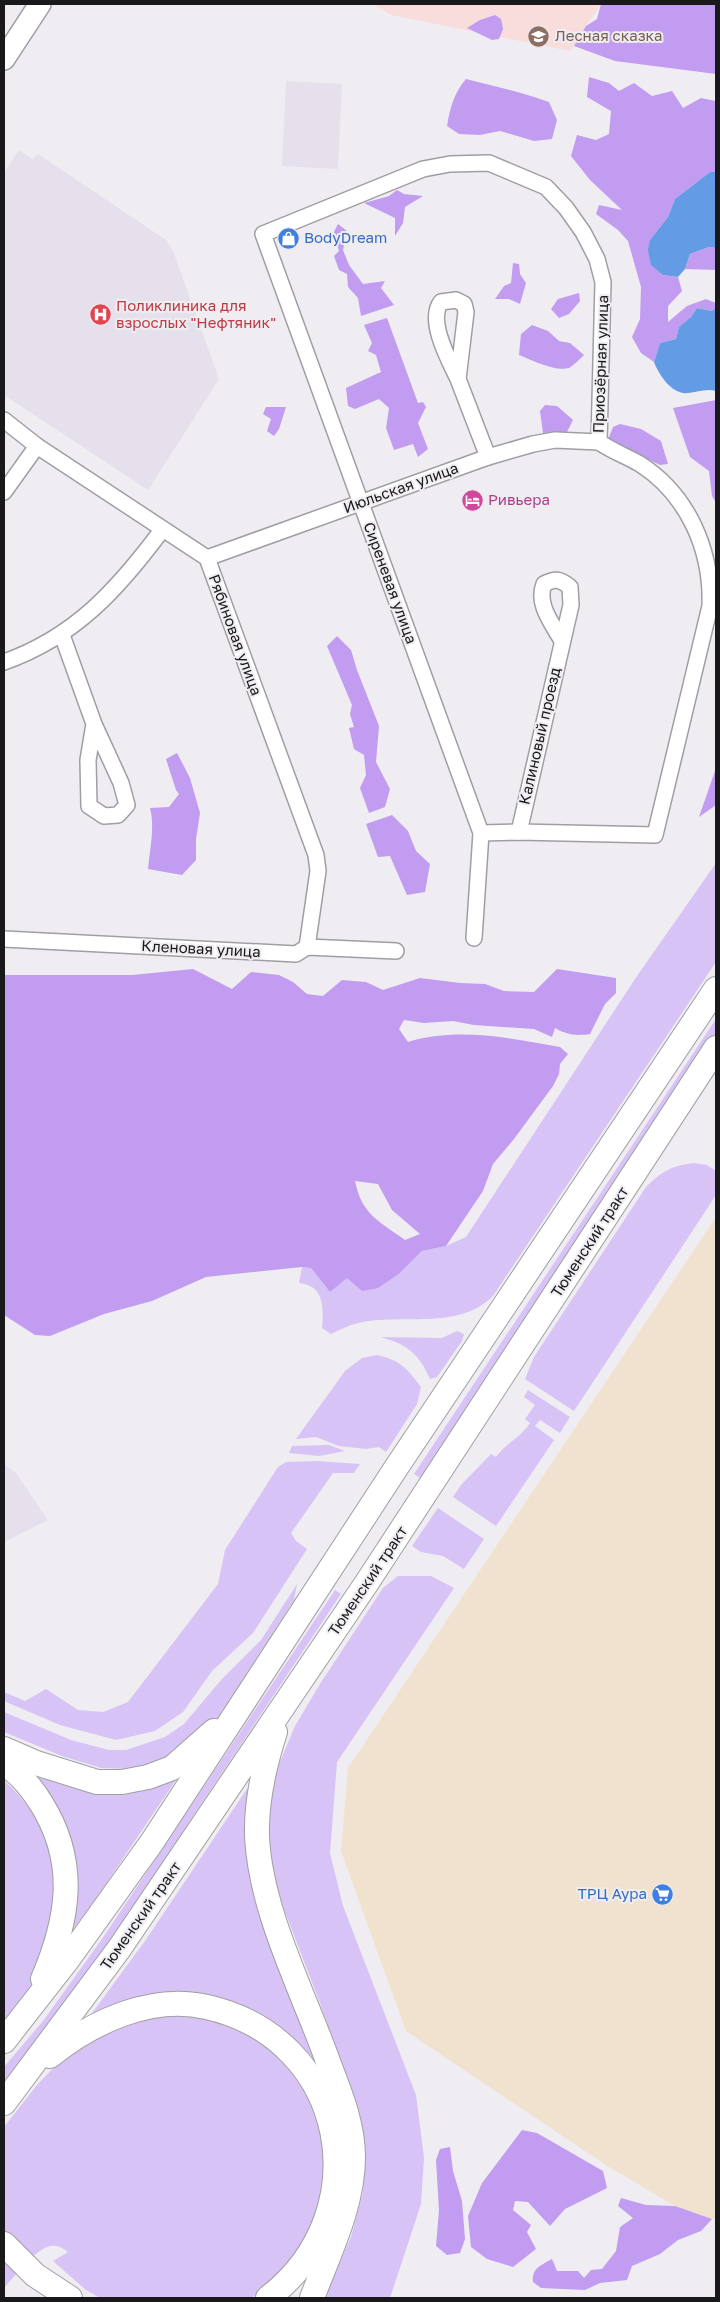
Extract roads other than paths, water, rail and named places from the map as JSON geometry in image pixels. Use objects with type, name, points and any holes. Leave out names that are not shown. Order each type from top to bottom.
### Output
[{"type":"main road","points":[[4,58],[40,4]]},
{"type":"main road","points":[[4,2040],[68,1959],[152,1842],[401,1460],[716,989]]},
{"type":"main road","name":"Тюменский тракт","points":[[4,2103],[119,1949],[382,1560],[716,1048]]},
{"type":"main road","points":[[295,1688],[276,1728],[263,1774],[257,1834],[260,1864],[276,1924],[342,2100],[351,2132],[353,2158],[351,2184],[345,2210],[312,2298]]},
{"type":"main road","points":[[4,1749],[36,1762],[97,1782],[122,1782],[148,1777],[172,1768],[239,1708]]},
{"type":"main road","points":[[4,1764],[30,1786],[51,1821],[62,1851],[66,1885],[62,1925],[54,1954],[41,1983],[4,2040]]},
{"type":"main road","points":[[27,2074],[66,2043],[96,2025],[128,2013],[159,2006],[194,2005],[222,2012],[263,2031],[289,2052],[306,2071],[327,2111],[336,2156],[336,2183],[328,2214],[314,2247],[296,2274],[268,2298]]},
{"type":"main road","points":[[4,2244],[58,2298]]},
{"type":"main road","points":[[35,2275],[70,2298]]},
{"type":"street","name":"Приозёрная улица","points":[[264,234],[423,169],[450,164],[489,163],[546,187],[566,208],[583,232],[597,259],[603,282],[599,442],[640,465],[656,477],[690,515],[702,546],[710,584],[710,606],[655,835],[519,832]]},
{"type":"street","name":"Сиреневая улица","points":[[264,234],[481,833],[474,938]]},
{"type":"street","points":[[458,378],[488,457]]},
{"type":"street","name":"Рябиновая улица","points":[[4,420],[37,446],[207,558],[316,855],[318,872],[307,947]]},
{"type":"street","name":"Июльская улица","points":[[207,558],[488,457],[533,444],[555,440],[599,442]]},
{"type":"street","points":[[4,492],[37,446]]},
{"type":"street","points":[[4,662],[43,646],[62,635],[115,590],[162,530]]},
{"type":"street","points":[[62,635],[94,724],[121,783],[127,805],[118,815],[104,816],[89,806],[88,760],[94,724]]},
{"type":"street","name":"Калиновый проезд","points":[[519,832],[562,641]]},
{"type":"street","points":[[481,833],[519,832]]},
{"type":"street","name":"Кленовая улица","points":[[4,939],[296,954],[307,947],[396,951]]},
{"type":"water","points":[[710,172],[716,172],[716,248],[709,247],[690,254],[685,269],[678,277],[663,275],[651,265],[648,250],[650,240],[668,217],[675,199]]},
{"type":"water","points":[[716,307],[716,391],[705,390],[682,393],[677,391],[659,373],[654,362],[660,343],[676,339],[679,327],[691,317],[697,308],[712,311]]},
{"type":"place","name":"Лесная сказка","points":[[539,36]]},
{"type":"place","name":"BodyDream","points":[[288,238]]},
{"type":"place","name":"Поликлиника для взрослых \"Нефтяник\"","points":[[100,315]]},
{"type":"place","name":"Ривьера","points":[[472,500]]},
{"type":"place","name":"ТРЦ Аура","points":[[663,1894]]}]
